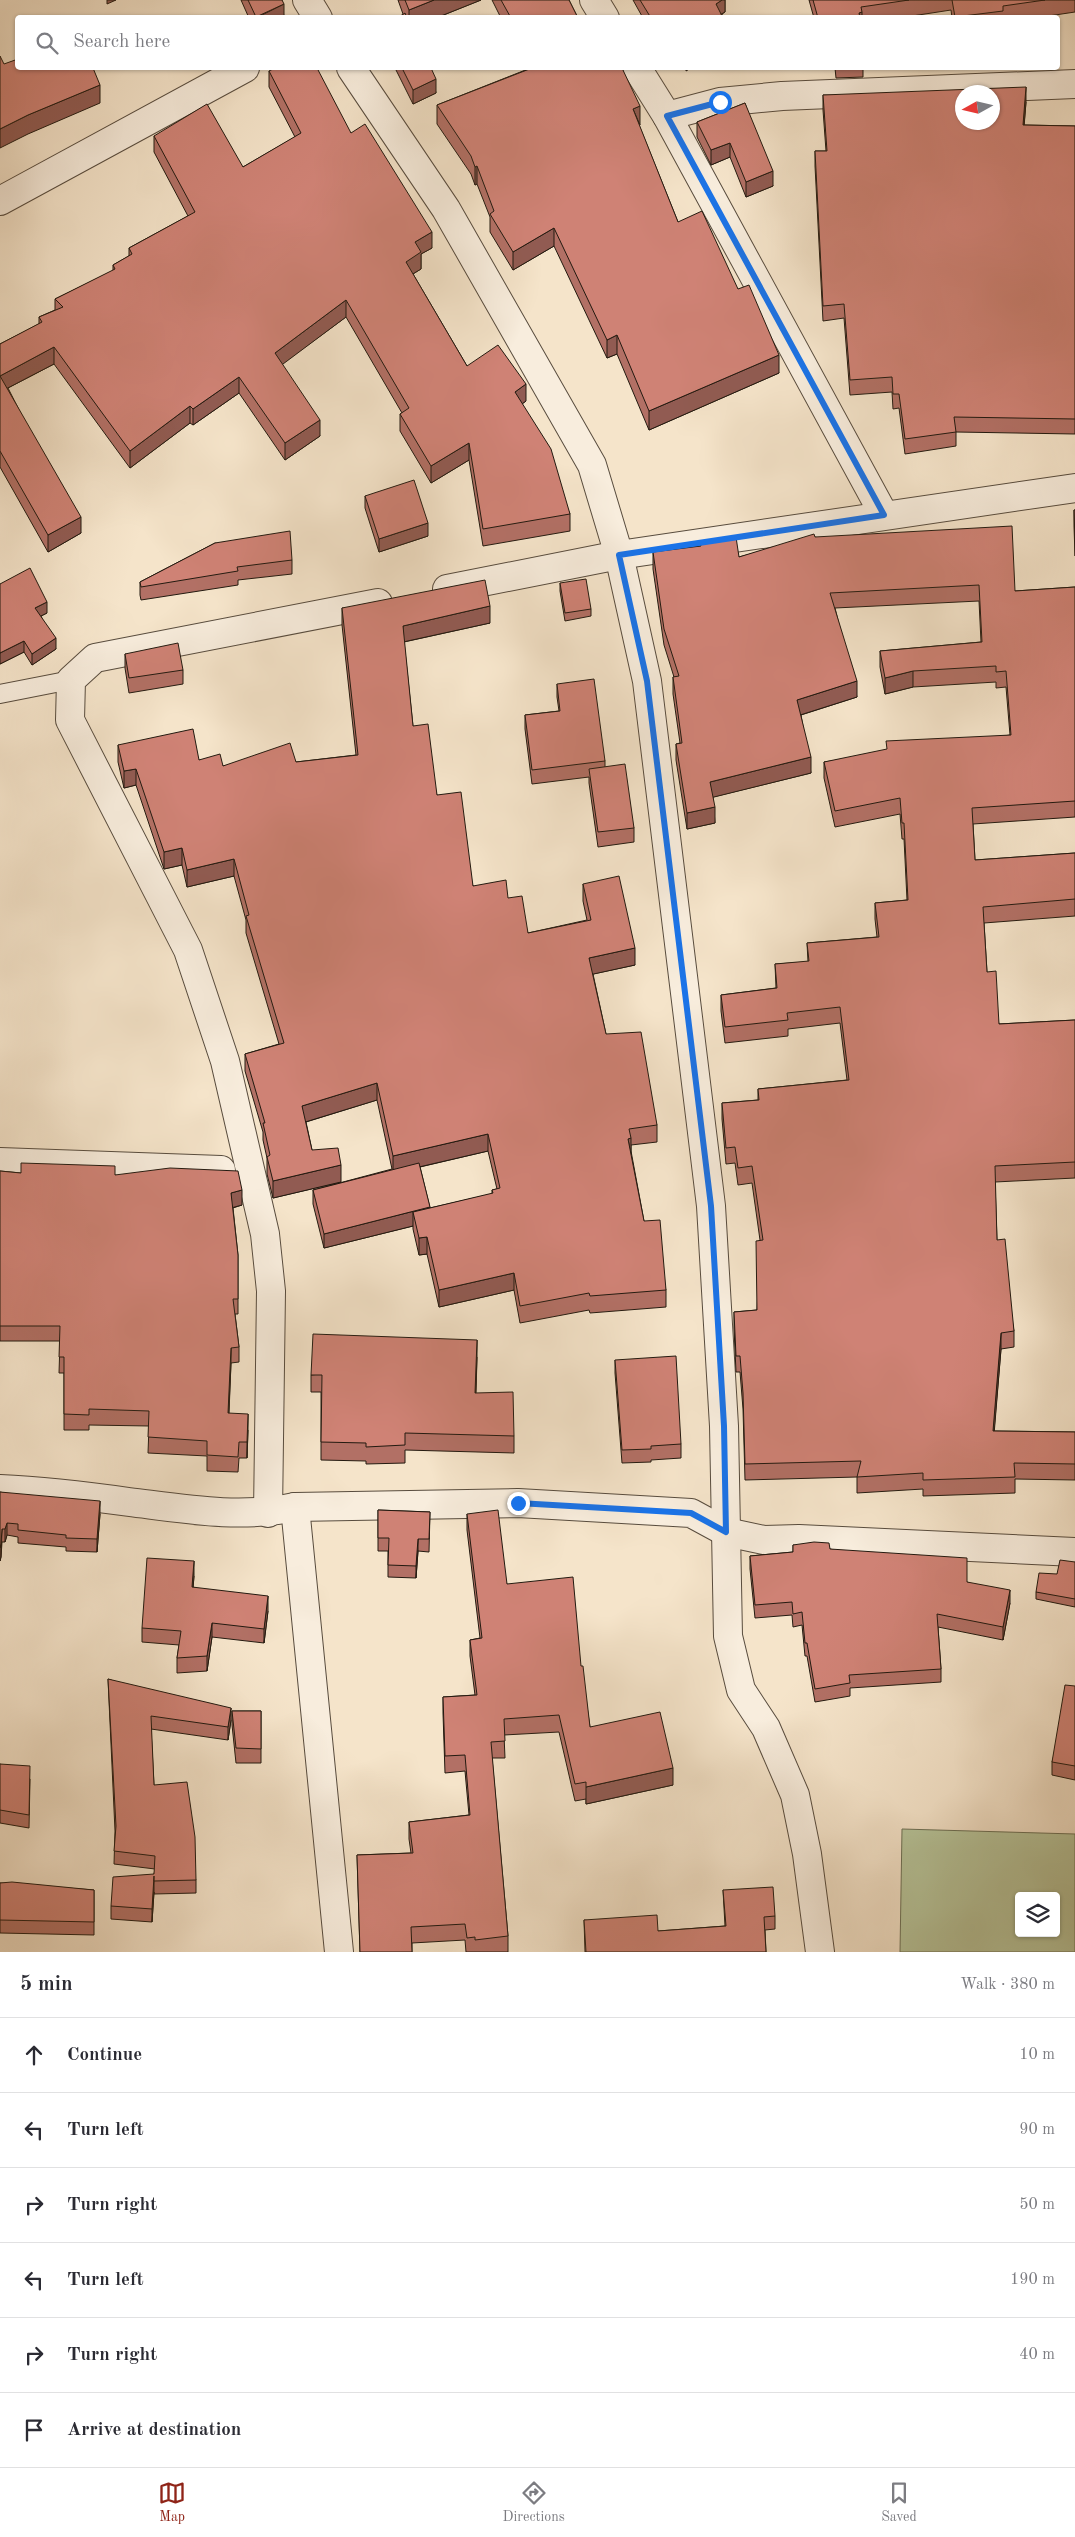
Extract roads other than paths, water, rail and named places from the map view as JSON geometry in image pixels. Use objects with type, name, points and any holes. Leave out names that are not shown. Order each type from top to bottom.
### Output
[{"type":"street","points":[[307,0],[316,15]]},
{"type":"street","points":[[594,0],[603,15]]},
{"type":"street","points":[[0,201],[240,70]]},
{"type":"street","points":[[352,70],[446,209],[592,465],[619,555],[647,681],[711,1206],[724,1426],[728,1636],[741,1690],[766,1728],[795,1795],[807,1854],[820,1952]]},
{"type":"street","points":[[637,70],[667,116],[884,515]]},
{"type":"street","points":[[667,116],[720,102],[782,96],[1075,84]]},
{"type":"street","points":[[268,1513],[271,1291],[265,1234],[252,1172],[225,1061],[188,950],[70,720],[71,680],[95,658],[619,555],[1075,488]]},
{"type":"street","points":[[0,1162],[252,1172]]},
{"type":"street","points":[[0,1489],[58,1492],[213,1513],[268,1513],[295,1507],[518,1503],[691,1513],[726,1532],[764,1540],[799,1539],[1075,1552]]},
{"type":"street","points":[[295,1507],[339,1952]]},
{"type":"lane","points":[[0,694],[71,680]]}]
